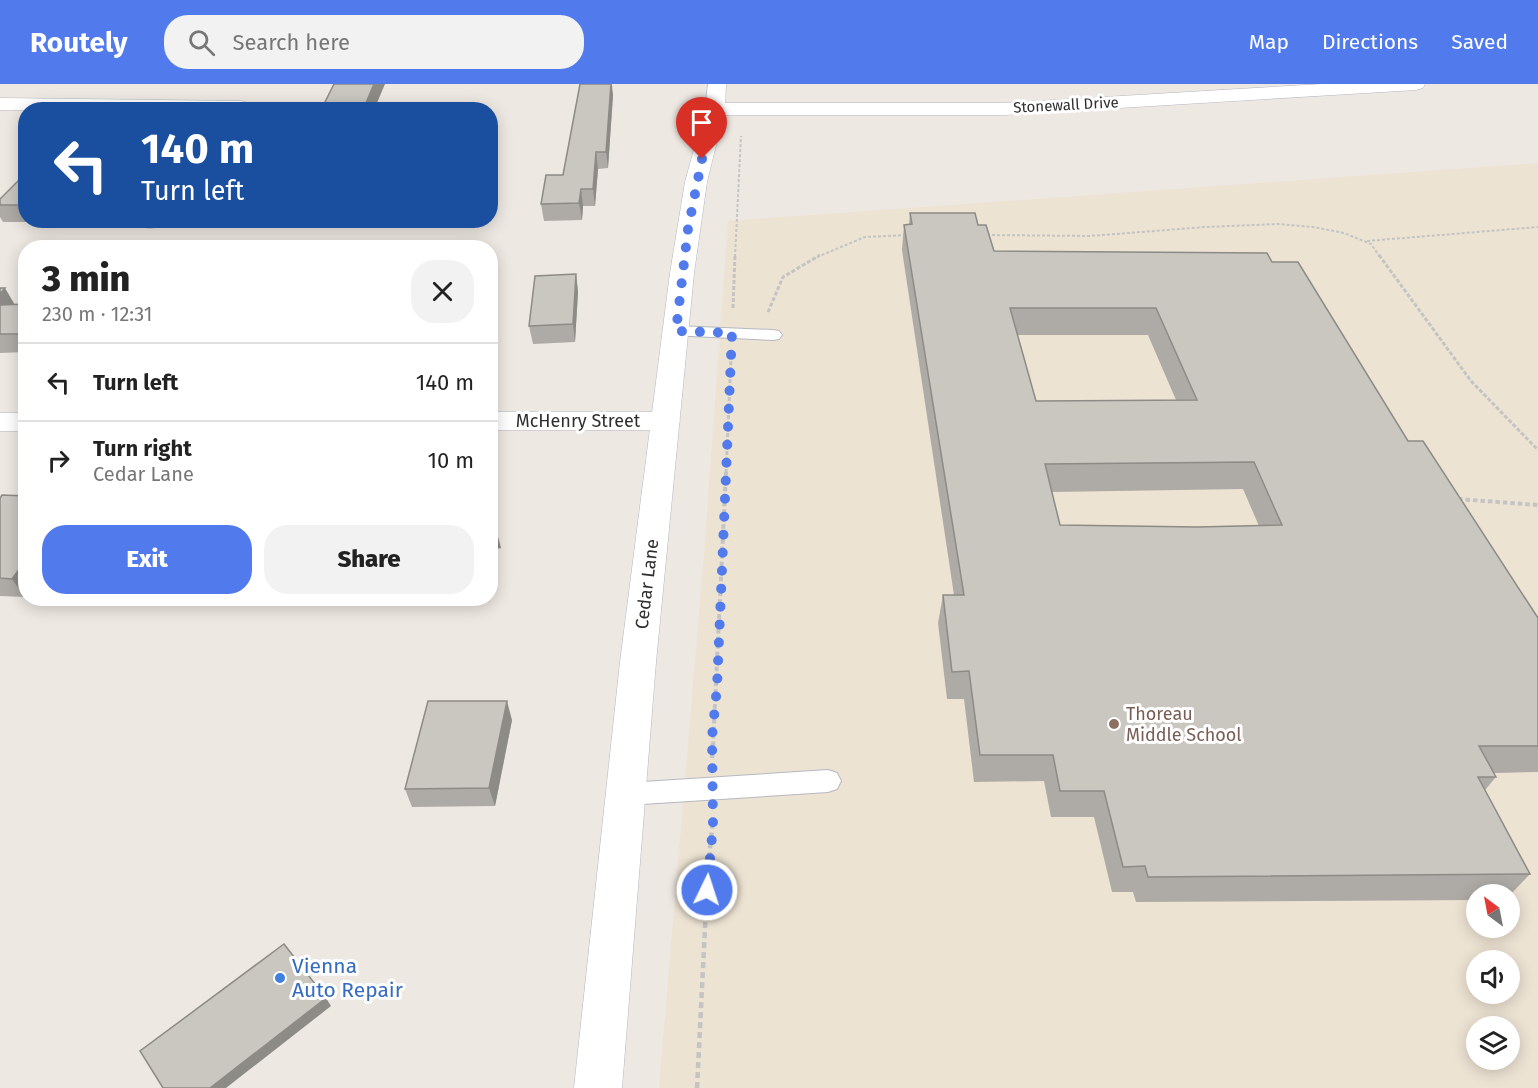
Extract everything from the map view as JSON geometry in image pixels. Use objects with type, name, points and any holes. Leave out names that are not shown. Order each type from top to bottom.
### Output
[{"type":"street","name":"Cedar Lane","points":[[598,1088],[639,662],[682,273],[696,182],[715,110],[717,84]]},
{"type":"street","points":[[1131,84],[1146,101]]},
{"type":"street","name":"Stonewall Drive","points":[[715,110],[1004,109],[1416,84]]},
{"type":"street","points":[[0,104],[18,104]]},
{"type":"street","name":"McHenry Street","points":[[498,421],[666,421]]},
{"type":"street","points":[[0,422],[18,422]]},
{"type":"lane","points":[[676,331],[766,335]]},
{"type":"lane","points":[[627,794],[828,781]]},
{"type":"path","points":[[697,1088],[708,868],[713,826],[712,737],[717,687],[740,154],[742,132],[747,123],[747,109]]},
{"type":"path","points":[[986,235],[1102,235],[1218,226],[1323,227],[1345,232],[1371,244],[1471,381],[1538,450]]},
{"type":"path","points":[[1366,241],[1538,227]]},
{"type":"path","points":[[766,335],[783,276],[842,244],[864,237],[917,234]]},
{"type":"path","points":[[1451,500],[1538,505]]},
{"type":"shaded area","name":"Thoreau Middle School","points":[[1538,163],[1538,1088],[659,1088],[704,554],[728,221]]},
{"type":"building","points":[[334,84],[374,84],[366,102],[325,102]]},
{"type":"building","points":[[580,84],[611,84],[606,152],[596,152],[593,189],[581,189],[579,203],[541,204],[546,175],[563,175]]},
{"type":"building","points":[[18,181],[18,205],[0,205],[0,199]]},
{"type":"building","points":[[910,213],[975,213],[978,225],[986,225],[994,251],[1267,253],[1272,262],[1298,262],[1408,441],[1423,441],[1538,618],[1538,746],[1479,746],[1496,777],[1478,777],[1530,874],[1148,877],[1145,866],[1123,867],[1104,791],[1060,791],[1053,755],[980,755],[969,671],[952,672],[943,595],[964,595],[904,225],[912,224]],"holes":[[[1010,308],[1156,308],[1197,400],[1036,401]],[[1254,462],[1282,525],[1197,527],[1060,525],[1045,464]]]},
{"type":"building","points":[[576,274],[573,324],[529,326],[535,276]]},
{"type":"building","points":[[18,304],[18,334],[0,334],[0,305]]},
{"type":"building","points":[[2,495],[18,496],[18,571],[12,579],[0,578],[0,498]]},
{"type":"building","points":[[428,701],[507,701],[489,788],[405,789]]},
{"type":"building","points":[[284,944],[326,998],[210,1088],[163,1088],[140,1051]]},
{"type":"place","name":"Thoreau Middle School","points":[[1114,724]]},
{"type":"place","name":"Vienna Auto Repair","points":[[280,978]]},
{"type":"route","points":[[702,159],[688,229],[676,331],[732,333],[717,687],[712,737],[713,826],[707,890]]}]
